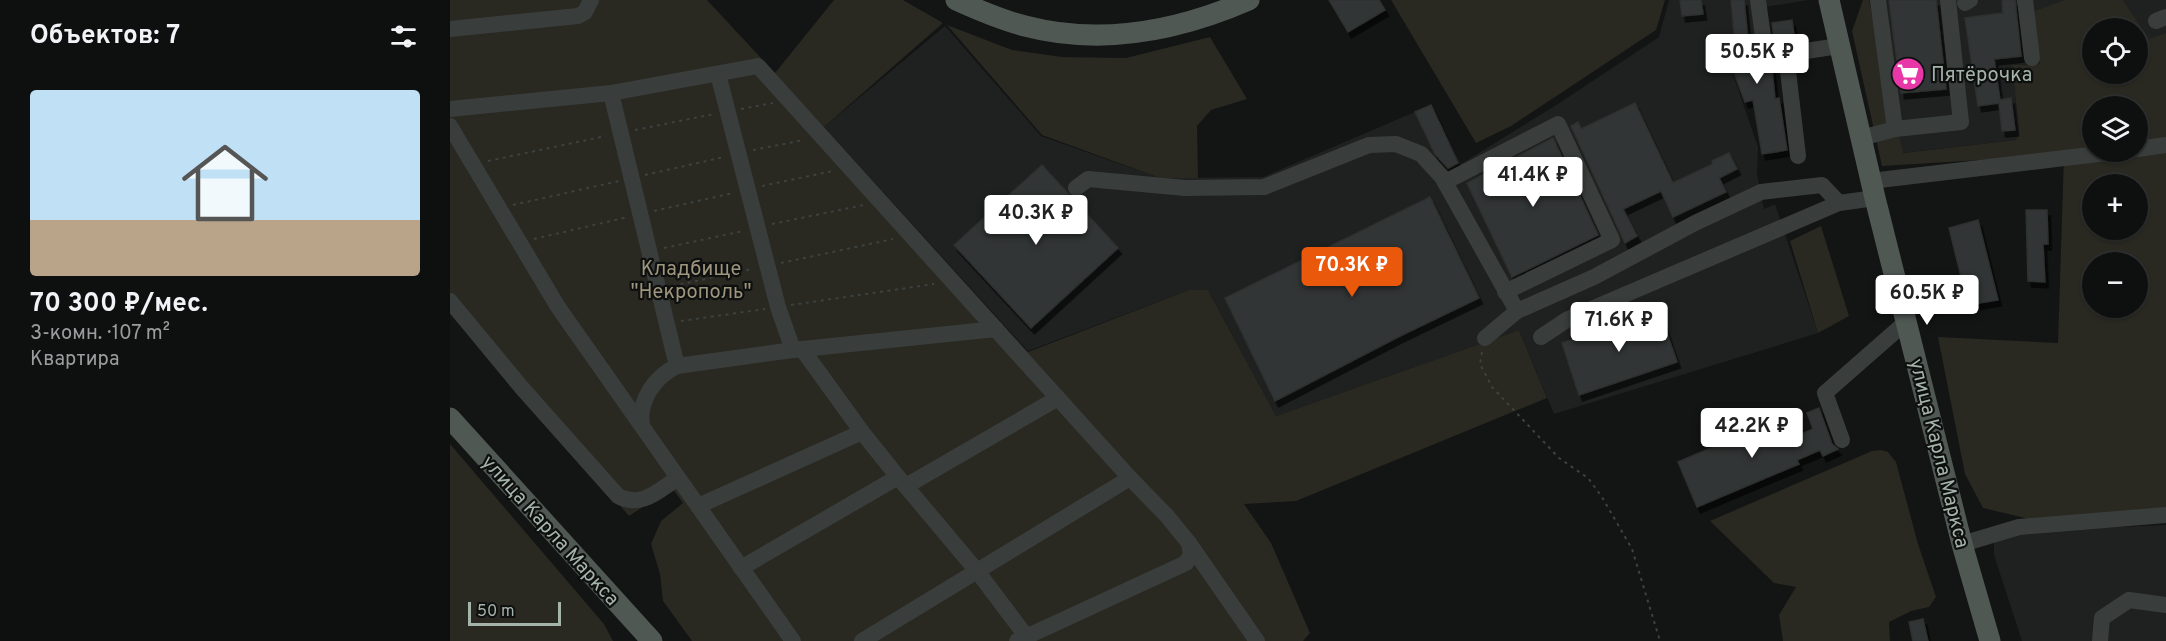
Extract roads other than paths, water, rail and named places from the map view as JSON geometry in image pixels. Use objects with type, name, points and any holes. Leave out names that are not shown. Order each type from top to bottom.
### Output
[{"type":"main road","points":[[956,0],[987,14],[1025,26],[1060,33],[1101,35],[1168,29],[1208,17],[1249,0]]},
{"type":"main road","name":"улица Карла Маркса","points":[[1831,10],[1873,189],[1962,544],[1990,641]]},
{"type":"main road","name":"улица Карла Маркса","points":[[450,418],[652,641]]},
{"type":"lane","points":[[450,29],[578,16],[585,12],[591,0]]},
{"type":"lane","points":[[1758,0],[1764,44],[1786,54],[1839,46]]},
{"type":"lane","points":[[1878,0],[1895,129]]},
{"type":"lane","points":[[1861,138],[1895,129],[1961,122],[1948,0]]},
{"type":"lane","points":[[2025,0],[2032,58]]},
{"type":"lane","points":[[1786,54],[1798,156]]},
{"type":"lane","points":[[450,109],[611,93],[758,66],[1130,478],[1167,516],[1189,543],[1194,563],[1249,628],[1250,639]]},
{"type":"lane","points":[[718,74],[778,307],[797,350],[902,482],[977,571],[1021,639],[1194,563]]},
{"type":"lane","points":[[611,93],[677,366]]},
{"type":"lane","points":[[1445,182],[1558,124],[1612,240],[1505,292]]},
{"type":"lane","points":[[450,126],[558,307],[793,641]]},
{"type":"lane","points":[[1076,188],[1088,179],[1185,188],[1264,187],[1369,145],[1396,144],[1421,154],[1445,182],[1517,311]]},
{"type":"lane","points":[[2148,148],[2166,146]]},
{"type":"lane","points":[[1541,337],[1568,319],[1873,189],[2082,157]]},
{"type":"lane","points":[[1485,338],[1517,311],[1594,277],[1695,222],[1761,192],[1822,185],[1839,203]]},
{"type":"lane","points":[[450,301],[522,388],[618,496],[626,501],[639,501],[678,477]]},
{"type":"lane","points":[[1842,440],[1825,393],[1906,321]]},
{"type":"lane","points":[[643,427],[641,414],[644,400],[658,379],[677,366],[797,350],[996,329]]},
{"type":"lane","points":[[741,568],[1058,398]]},
{"type":"lane","points":[[626,404],[634,405],[644,400]]},
{"type":"lane","points":[[698,506],[862,432]]},
{"type":"lane","points":[[862,641],[1130,478]]},
{"type":"lane","points":[[1962,544],[2019,527],[2166,515]]},
{"type":"lane","points":[[2100,641],[2102,618],[2129,600],[2166,605]]},
{"type":"place","name":"Пятёрочка","points":[[1908,74]]},
{"type":"park label","name":"Кладбище \"Некрополь\"","points":[[691,280]]}]
